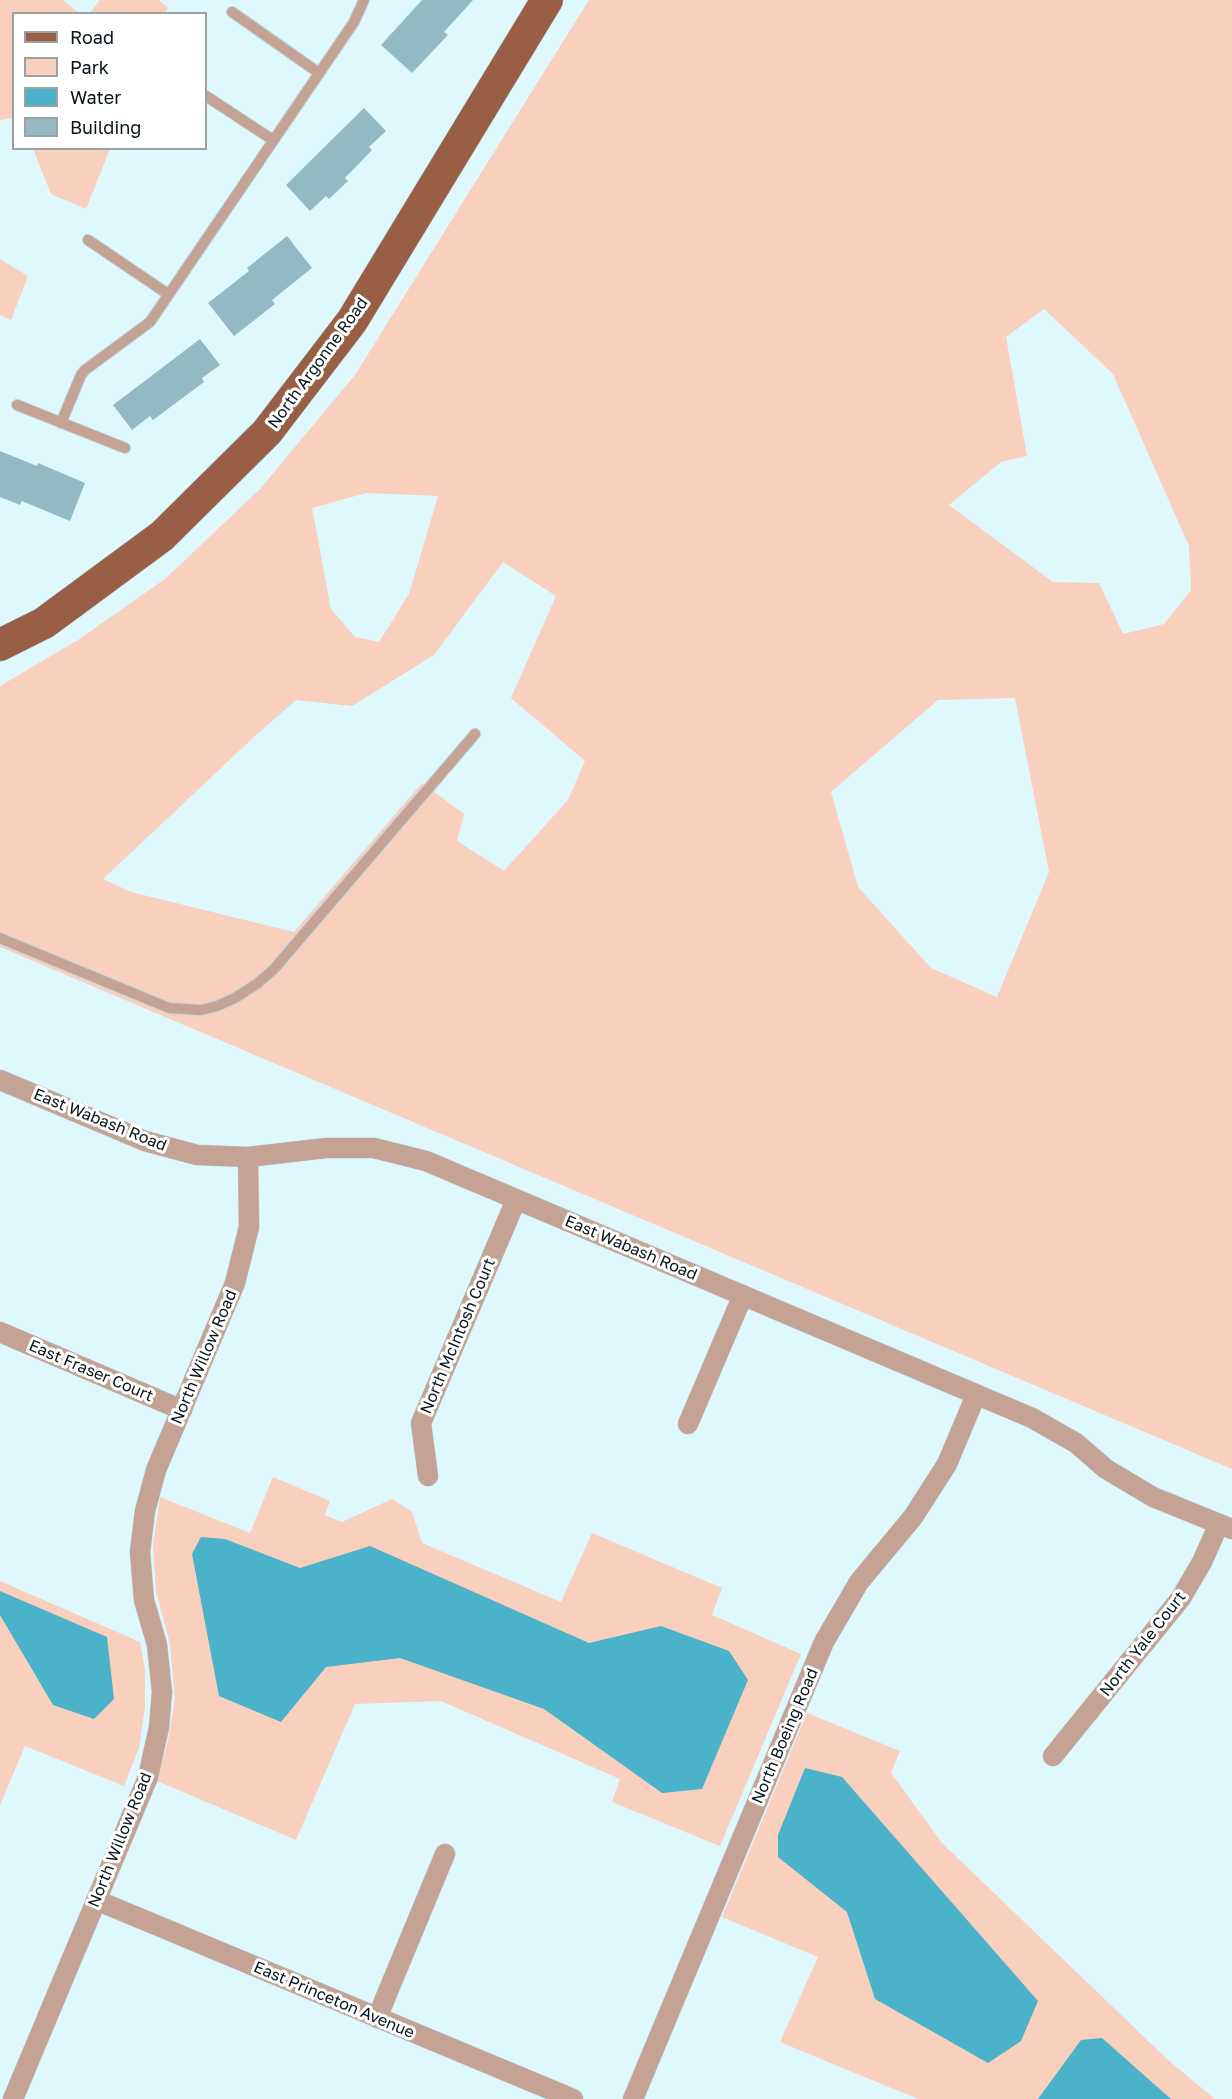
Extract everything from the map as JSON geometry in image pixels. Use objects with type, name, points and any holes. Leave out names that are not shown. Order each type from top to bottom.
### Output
[{"type":"main road","name":"North Argonne Road","points":[[0,645],[44,623],[162,536],[267,432],[352,321],[547,0]]},
{"type":"street","name":"East Wabash Road","points":[[0,1080],[145,1142],[197,1155],[248,1156],[326,1148],[374,1148],[426,1161],[1032,1418],[1076,1443],[1106,1469],[1153,1497],[1226,1526]]},
{"type":"street","name":"North Willow Road","points":[[14,2099],[148,1777],[159,1727],[162,1692],[157,1645],[144,1600],[140,1552],[145,1511],[156,1470],[235,1283],[249,1227],[248,1156]]},
{"type":"street","name":"North McIntosh Court","points":[[428,1476],[422,1423],[516,1200]]},
{"type":"street","points":[[688,1424],[743,1295]]},
{"type":"street","name":"East Fraser Court","points":[[0,1332],[182,1410]]},
{"type":"street","name":"North Boeing Road","points":[[633,2099],[824,1642],[859,1582],[913,1517],[947,1464],[976,1395]]},
{"type":"street","name":"North Yale Court","points":[[1053,1756],[1181,1598],[1226,1526]]},
{"type":"street","points":[[377,2018],[446,1854]]},
{"type":"street","name":"East Princeton Avenue","points":[[96,1900],[573,2099]]},
{"type":"lane","points":[[61,423],[81,375],[150,322],[354,22],[364,0]]},
{"type":"lane","points":[[232,12],[319,73]]},
{"type":"lane","points":[[207,97],[273,140]]},
{"type":"lane","points":[[88,240],[168,294]]},
{"type":"lane","points":[[17,405],[125,448]]},
{"type":"lane","points":[[0,938],[169,1008],[201,1011],[236,998],[274,969],[475,734]]},
{"type":"green space","points":[[0,0],[63,0],[78,12],[12,12],[12,118],[0,120]]},
{"type":"green space","points":[[100,0],[159,0],[168,8],[166,12],[91,12]]},
{"type":"green space","points":[[589,0],[1232,0],[1232,1469],[0,947],[0,686],[78,640],[165,579],[261,488],[355,375]],"holes":[[[1044,309],[1113,374],[1189,546],[1191,590],[1164,624],[1123,634],[1099,583],[1053,582],[949,505],[1001,462],[1027,456],[1006,337]],[[366,493],[438,496],[409,594],[379,642],[355,637],[331,609],[312,508]],[[503,562],[556,596],[511,698],[585,761],[568,800],[504,871],[457,841],[464,814],[422,783],[294,932],[131,892],[103,879],[296,700],[352,706],[434,655]],[[1015,698],[1049,872],[997,997],[931,968],[858,887],[831,792],[938,700]]]},
{"type":"green space","points":[[33,150],[110,150],[86,209],[51,194]]},
{"type":"green space","points":[[0,259],[28,276],[11,320],[0,315]]},
{"type":"green space","points":[[273,1477],[330,1501],[325,1515],[342,1522],[392,1499],[412,1512],[422,1543],[561,1602],[592,1533],[722,1588],[712,1615],[801,1654],[720,1846],[612,1802],[620,1779],[441,1701],[355,1704],[296,1840],[157,1781],[168,1741],[175,1698],[170,1644],[156,1592],[153,1546],[160,1497],[250,1533]]},
{"type":"green space","points":[[0,1581],[140,1642],[145,1670],[145,1707],[139,1748],[124,1786],[25,1746],[0,1805]]},
{"type":"green space","points":[[807,1713],[900,1751],[891,1773],[942,1843],[1168,2060],[1215,2099],[918,2099],[780,2042],[818,1957],[722,1917]]},
{"type":"water","points":[[201,1537],[225,1539],[300,1568],[370,1546],[589,1643],[661,1626],[729,1651],[748,1680],[702,1789],[662,1793],[544,1709],[400,1658],[326,1667],[281,1722],[219,1696],[192,1554]]},
{"type":"water","points":[[0,1591],[107,1637],[114,1699],[94,1719],[53,1705],[0,1615]]},
{"type":"water","points":[[805,1768],[842,1777],[1038,2001],[1021,2041],[988,2063],[875,1999],[847,1912],[778,1857],[778,1835]]},
{"type":"water","points":[[1102,2038],[1171,2099],[1038,2099],[1081,2040]]},
{"type":"building","points":[[422,0],[473,0],[444,32],[448,35],[412,73],[381,45]]},
{"type":"building","points":[[364,108],[386,131],[369,147],[372,150],[345,178],[348,181],[329,199],[326,196],[310,211],[286,185]]},
{"type":"building","points":[[287,236],[312,268],[272,300],[275,304],[234,336],[208,303],[249,271],[247,268]]},
{"type":"building","points":[[200,339],[220,365],[202,378],[204,382],[153,420],[150,416],[132,430],[113,405]]},
{"type":"building","points":[[0,451],[37,466],[38,463],[85,483],[70,521],[22,501],[20,505],[0,497]]}]
